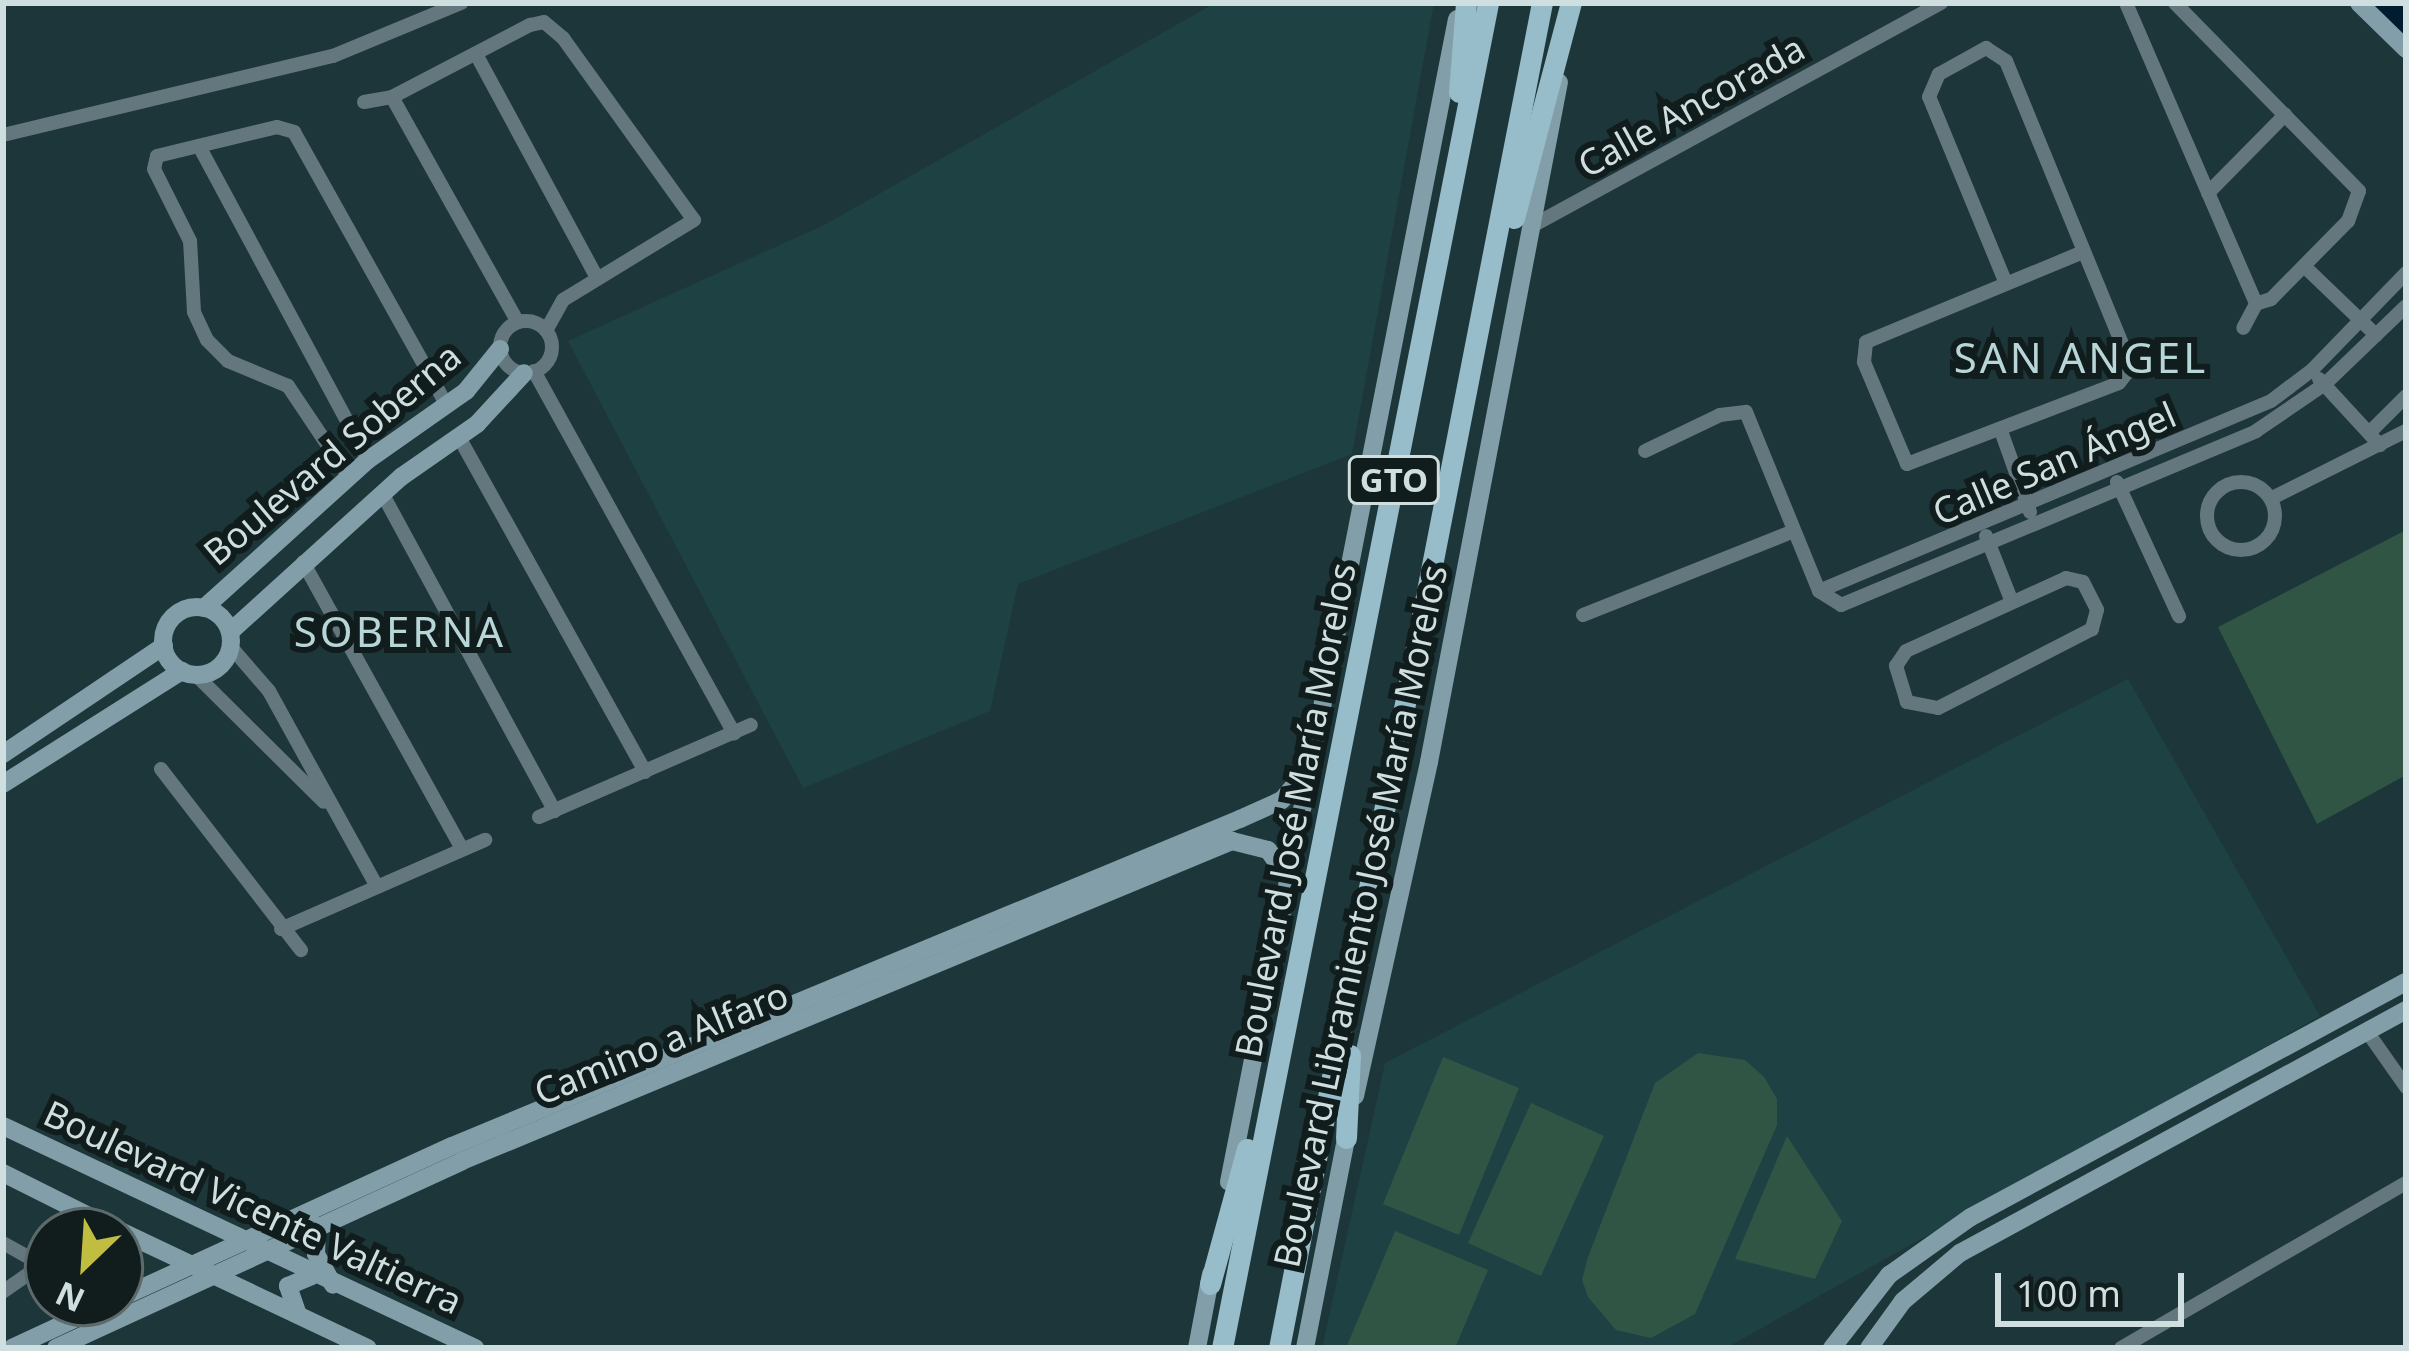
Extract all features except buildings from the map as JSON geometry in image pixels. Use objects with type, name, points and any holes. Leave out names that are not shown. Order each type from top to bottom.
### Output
[{"type":"main road","points":[[1452,185],[1463,3]]},
{"type":"main road","name":"Boulevard José María Morelos","points":[[1222,1348],[1295,956],[1488,3]]},
{"type":"main road","name":"GTO","points":[[1279,1348],[1542,3]]},
{"type":"main road","points":[[1490,274],[1510,230],[1572,3]]},
{"type":"main road","points":[[1210,1283],[1295,956]]},
{"type":"main road","points":[[1346,1138],[1354,979]]},
{"type":"street","points":[[3,135],[334,56],[461,3]]},
{"type":"street","name":"Boulevard Libramiento José María Morelos","points":[[1197,1348],[1308,766],[1463,3]]},
{"type":"street","name":"Boulevard Libramiento José María Morelos","points":[[1305,1348],[1346,1138],[1430,762],[1572,3]]},
{"type":"street","name":"Calle Ancorada","points":[[1532,226],[1940,3]]},
{"type":"street","points":[[2126,3],[2255,304]]},
{"type":"street","points":[[2174,3],[2360,191],[2348,221],[2304,266],[2255,304],[2243,328]]},
{"type":"street","points":[[2359,3],[2406,49]]},
{"type":"street","points":[[364,102],[392,98],[530,25],[555,29],[693,215],[691,229],[563,300],[546,331],[551,354],[529,372]]},
{"type":"street","points":[[2005,281],[1928,87],[1986,48],[2006,61],[2129,361],[2126,378],[1907,464],[1863,354],[1873,336],[2084,252]]},
{"type":"street","points":[[476,54],[596,278]]},
{"type":"street","points":[[392,98],[518,322],[546,331]]},
{"type":"street","points":[[2208,193],[2284,115]]},
{"type":"street","points":[[349,477],[288,386],[229,362],[198,325],[190,242],[153,165],[162,153],[278,127],[302,139],[446,404]]},
{"type":"street","points":[[199,146],[375,455],[400,477]]},
{"type":"street","points":[[2304,266],[2376,335]]},
{"type":"street","name":"Calle San Ángel","points":[[1819,591],[1841,605],[1985,533],[2028,506],[2250,412],[2312,370],[2406,273]]},
{"type":"street","name":"Calle San Ángel","points":[[1819,591],[1985,533],[2034,522],[2256,430],[2324,384],[2406,306]]},
{"type":"street","points":[[518,322],[500,349],[508,365],[529,372],[734,734]]},
{"type":"street","name":"Boulevard Soberna","points":[[204,608],[375,455],[446,404],[500,349]]},
{"type":"street","points":[[2312,370],[2375,438]]},
{"type":"street","name":"Boulevard Soberna","points":[[231,640],[303,562],[400,477],[460,439],[529,372]]},
{"type":"street","points":[[2375,438],[2406,396]]},
{"type":"street","points":[[1645,451],[1720,415],[1746,412],[1819,591]]},
{"type":"street","points":[[2001,430],[2034,522]]},
{"type":"street","points":[[2272,498],[2375,438],[2406,431]]},
{"type":"street","points":[[460,439],[645,772]]},
{"type":"street","points":[[2114,472],[2179,616]]},
{"type":"street","points":[[2253,481],[2272,498],[2278,529],[2233,551],[2216,546],[2203,512],[2208,502],[2253,481]]},
{"type":"street","points":[[382,493],[555,811]]},
{"type":"street","points":[[1582,615],[1793,531]]},
{"type":"street","points":[[1985,533],[2012,602]]},
{"type":"street","points":[[303,562],[462,849]]},
{"type":"street","points":[[2072,577],[2083,581],[2098,617],[2086,634],[1939,708],[1907,702],[1899,657],[2012,602],[2072,577]]},
{"type":"street","points":[[3,754],[164,646],[174,616],[204,608],[269,691],[327,805],[376,885]]},
{"type":"street","points":[[3,784],[189,673],[219,668],[231,640]]},
{"type":"street","points":[[164,646],[327,805]]},
{"type":"street","points":[[539,817],[751,725]]},
{"type":"street","name":"Camino a Alfaro","points":[[144,1287],[241,1241],[929,957],[1282,800],[1308,766]]},
{"type":"street","points":[[161,769],[214,829],[281,929],[301,950]]},
{"type":"street","points":[[281,929],[485,840]]},
{"type":"street","name":"Camino a Alfaro","points":[[929,957],[1232,841],[1268,850],[1287,876]]},
{"type":"street","points":[[1832,1348],[1889,1275],[1971,1217],[2406,982]]},
{"type":"street","points":[[1869,1348],[1903,1301],[1960,1253],[2406,1010]]},
{"type":"street","points":[[2366,1030],[2406,1087]]},
{"type":"street","name":"Camino a Alfaro","points":[[56,1348],[713,1047]]},
{"type":"street","name":"Boulevard Vicente Valtierra","points":[[3,1126],[333,1286],[475,1348]]},
{"type":"street","points":[[3,1174],[66,1207]]},
{"type":"street","points":[[2120,1348],[2406,1183]]},
{"type":"street","points":[[161,1252],[185,1254],[199,1246],[188,1217]]},
{"type":"street","points":[[317,1226],[316,1254],[333,1286]]},
{"type":"street","points":[[144,1243],[368,1348]]},
{"type":"street","points":[[3,1244],[30,1258],[34,1270],[3,1292]]},
{"type":"street","points":[[298,1315],[288,1286],[312,1276]]},
{"type":"street","points":[[12,1348],[57,1327]]},
{"type":"shaded area","points":[[1215,3],[1434,3],[1352,454],[1018,584],[990,711],[803,788],[568,341],[826,224]]},
{"type":"shaded area","points":[[2128,679],[2320,1016],[1726,1348],[1322,1348],[1385,1063]]},
{"type":"green space","points":[[2406,530],[2406,775],[2317,824],[2218,627]]},
{"type":"green space","points":[[1698,1053],[1745,1060],[1764,1077],[1777,1099],[1777,1125],[1695,1314],[1651,1338],[1616,1330],[1588,1297],[1582,1280],[1588,1257],[1655,1083]]},
{"type":"green space","points":[[1443,1057],[1519,1088],[1459,1235],[1383,1204]]},
{"type":"green space","points":[[1531,1103],[1604,1136],[1541,1276],[1468,1243]]},
{"type":"green space","points":[[1787,1136],[1842,1221],[1815,1279],[1735,1259]]},
{"type":"green space","points":[[1395,1231],[1488,1270],[1455,1348],[1346,1348]]},
{"type":"waterway","points":[[2383,3],[2406,25]]},
{"type":"district","name":"SAN ANGEL","points":[[2081,357]]},
{"type":"district","name":"SOBERNA","points":[[400,631]]}]
